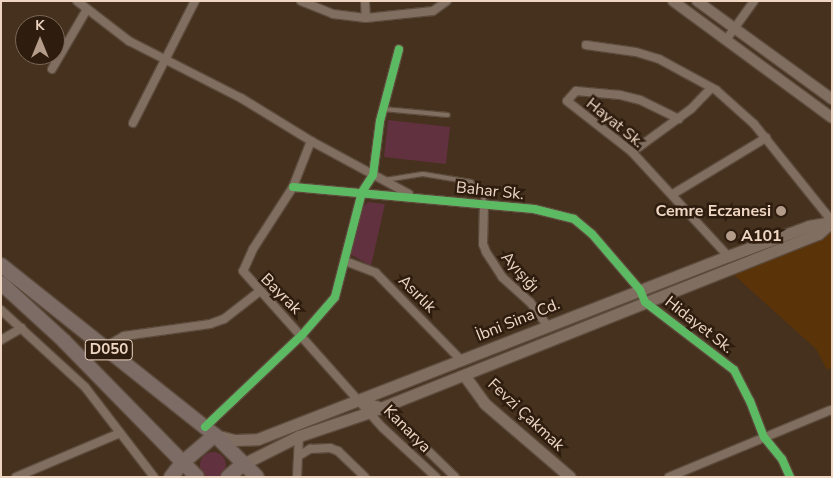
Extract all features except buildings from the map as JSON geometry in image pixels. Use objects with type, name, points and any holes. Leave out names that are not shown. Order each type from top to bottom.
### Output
[{"type":"highway","name":"D050","points":[[1,265],[210,431],[258,477]]},
{"type":"highway","name":"D050","points":[[1,283],[64,341],[197,477]]},
{"type":"highway","points":[[171,477],[210,431]]},
{"type":"highway","points":[[228,477],[243,464]]},
{"type":"main road","name":"İbni Sina Cd.","points":[[210,431],[234,440],[258,439],[728,256],[809,226],[832,222]]},
{"type":"main road","name":"İbni Sina Cd.","points":[[243,464],[299,436],[383,407],[818,234],[832,222]]},
{"type":"main road","name":"Fevzi Çakmak","points":[[464,375],[484,403],[570,477]]},
{"type":"street","points":[[77,1],[129,41],[166,62],[241,98],[311,141],[413,196]]},
{"type":"street","points":[[133,123],[166,62],[195,1]]},
{"type":"street","points":[[301,1],[333,14],[366,18],[433,12],[447,1]]},
{"type":"street","points":[[365,1],[366,18]]},
{"type":"street","points":[[672,1],[832,118]]},
{"type":"street","points":[[697,1],[832,99]]},
{"type":"street","points":[[726,40],[754,1]]},
{"type":"street","points":[[52,69],[87,9]]},
{"type":"street","points":[[586,45],[636,52],[659,59],[712,88],[737,107],[766,138],[832,222]]},
{"type":"street","points":[[210,431],[302,335],[334,297],[362,192],[373,174],[383,109],[399,49]]},
{"type":"street","points":[[632,152],[679,119],[712,88]]},
{"type":"street","name":"Hayat Sk.","points":[[679,119],[640,100],[576,91],[567,101],[632,152],[674,194],[728,256]]},
{"type":"street","points":[[674,194],[766,138]]},
{"type":"street","name":"Bayrak","points":[[311,141],[293,187],[245,264],[243,271],[248,280],[302,335],[360,400]]},
{"type":"street","name":"Bahar Sk.","points":[[293,187],[413,196],[550,211],[574,219],[592,234],[640,290],[645,302]]},
{"type":"street","name":"Ayışığı","points":[[484,204],[483,244],[486,252],[502,277],[530,302],[547,325]]},
{"type":"street","name":"Asırlık","points":[[345,261],[376,273],[461,360]]},
{"type":"street","points":[[105,347],[124,336],[210,324],[224,319],[260,291]]},
{"type":"street","name":"Hidayet Sk.","points":[[645,302],[734,370],[750,401],[764,437],[782,459],[790,477]]},
{"type":"street","points":[[1,310],[65,366],[154,477]]},
{"type":"street","points":[[1,340],[22,328]]},
{"type":"street","points":[[360,400],[383,407],[456,477]]},
{"type":"street","name":"Kanarya","points":[[360,400],[436,477]]},
{"type":"street","points":[[674,476],[831,410]]},
{"type":"street","points":[[16,477],[120,433]]},
{"type":"street","points":[[297,477],[300,455],[299,436]]},
{"type":"street","points":[[300,455],[310,449],[330,448],[338,451],[365,477]]},
{"type":"lane","points":[[383,109],[448,115]]},
{"type":"lane","points":[[383,180],[423,174],[471,182],[483,191],[484,204]]},
{"type":"shaded area","points":[[388,120],[450,127],[446,164],[384,157]]},
{"type":"shaded area","points":[[368,202],[385,204],[371,266],[350,254],[362,208]]},
{"type":"shaded area","points":[[832,231],[832,367],[827,370],[816,349],[732,273]]},
{"type":"shaded area","points":[[213,452],[222,456],[226,465],[222,474],[213,478],[204,474],[200,465],[204,456]]},
{"type":"cycle path","points":[[205,427],[302,335],[335,297],[362,192],[373,175],[380,121],[399,49]]},
{"type":"cycle path","points":[[293,187],[534,209],[574,219],[592,234],[640,290],[645,302],[734,370],[750,401],[764,437],[782,459],[790,477]]},
{"type":"place","name":"Cemre Eczanesi","points":[[781,211]]},
{"type":"place","name":"A101","points":[[731,236]]}]
